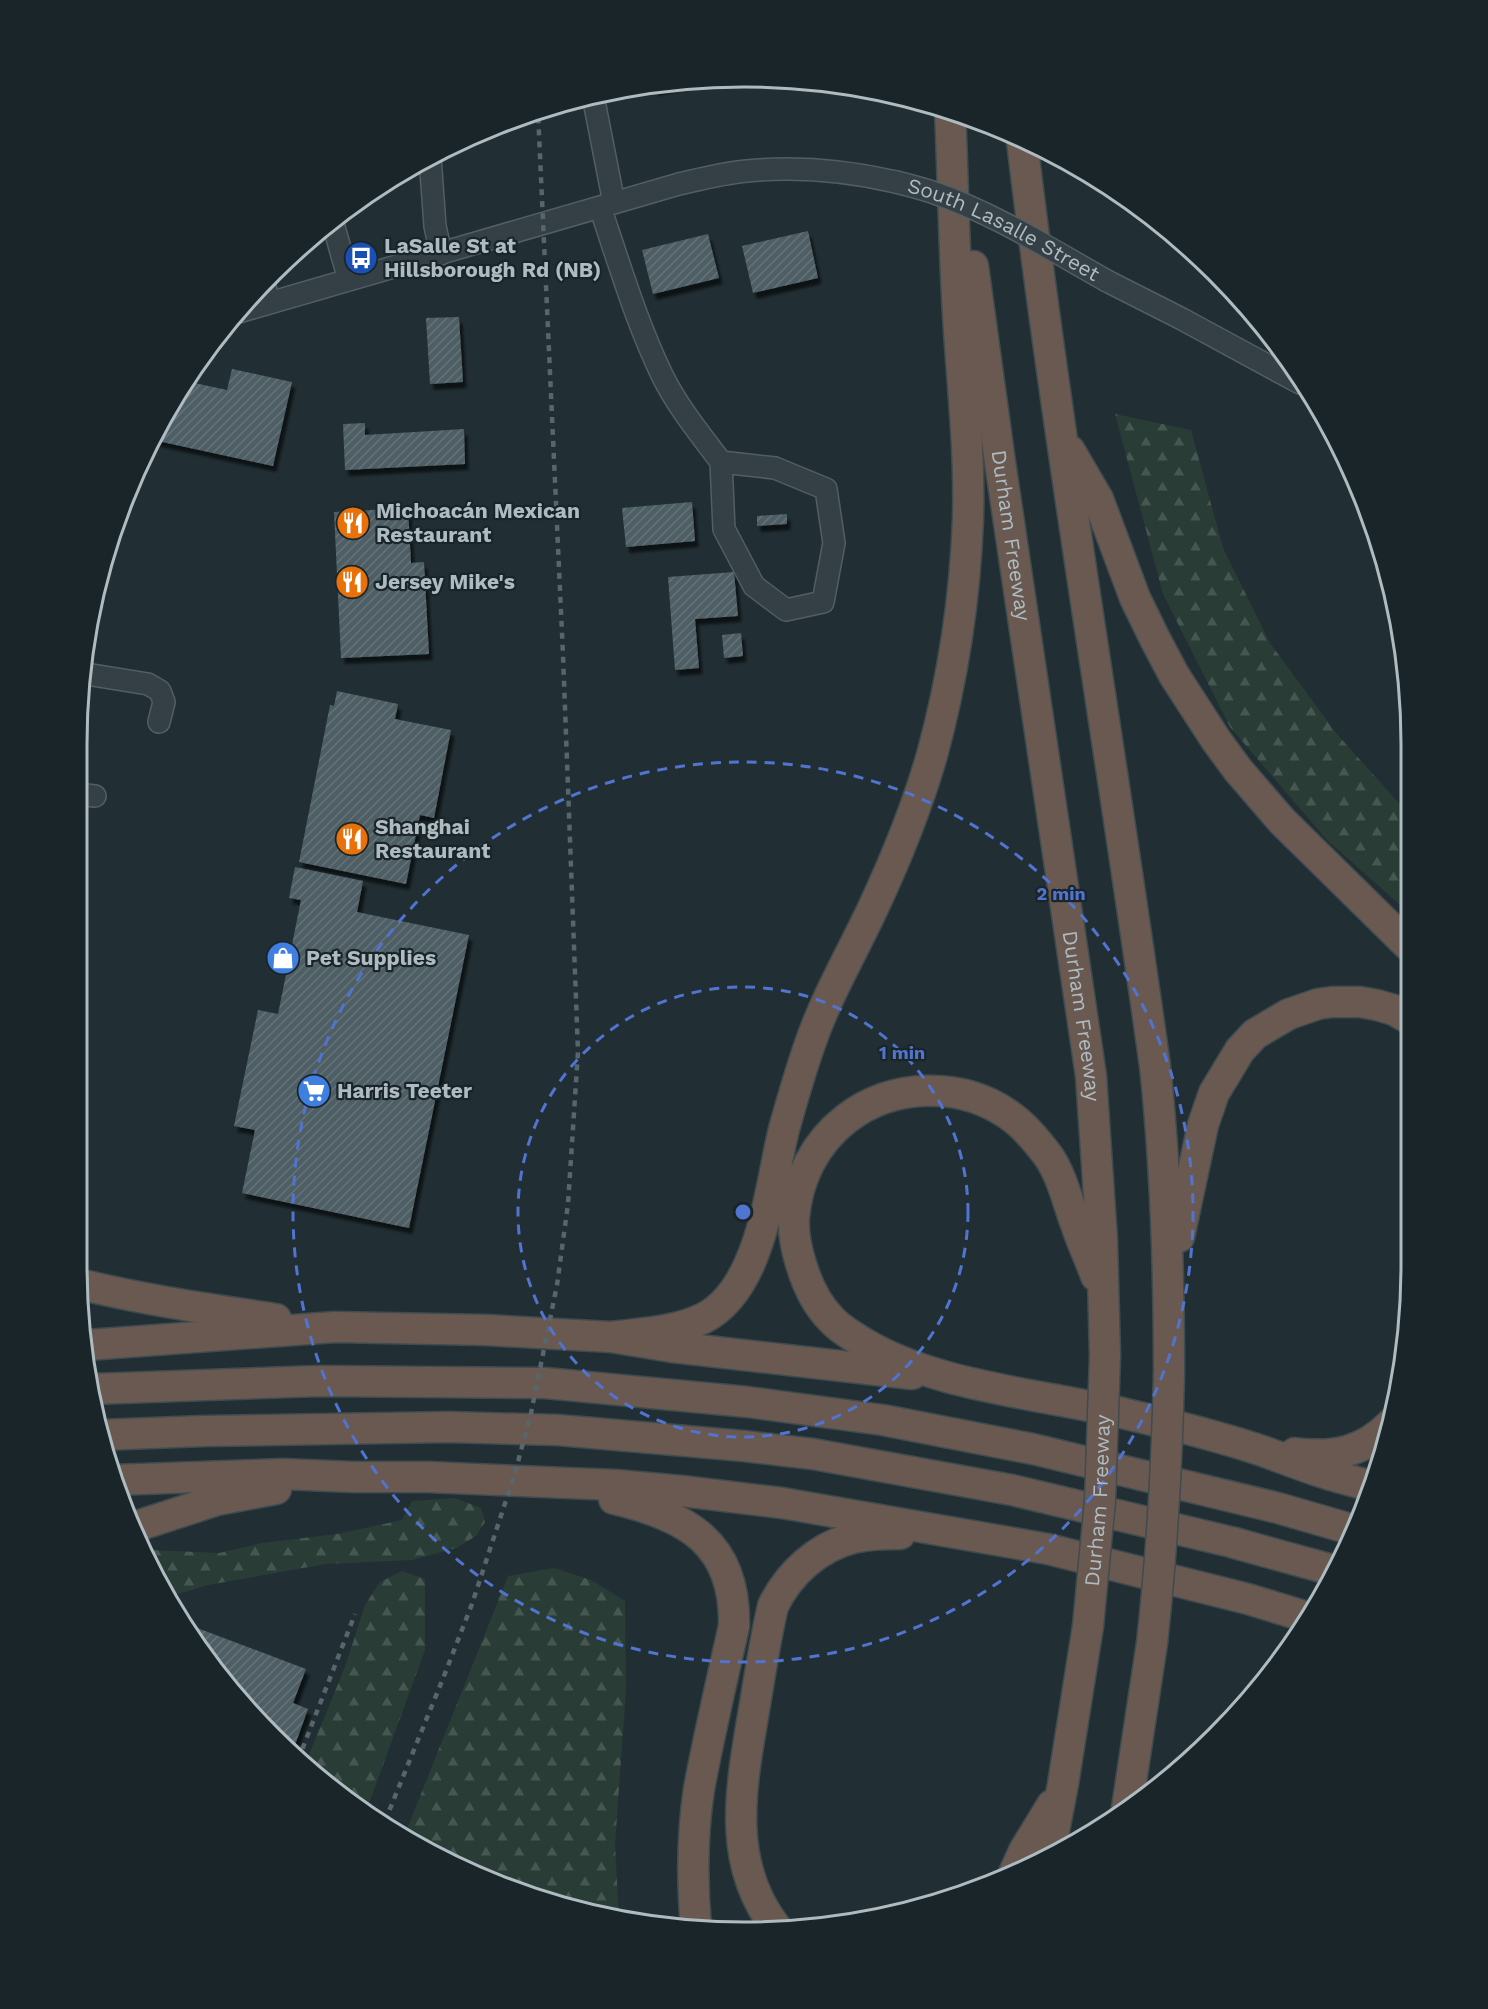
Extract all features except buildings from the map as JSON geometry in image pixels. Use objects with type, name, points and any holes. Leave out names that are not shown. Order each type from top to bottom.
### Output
[{"type":"highway","points":[[610,1337],[668,1329],[705,1318],[727,1299],[745,1276],[758,1240],[785,1127],[810,1043],[832,990],[874,907],[908,826],[931,758],[958,633],[968,516],[966,430],[958,315],[950,121]]},
{"type":"highway","name":"Durham Freeway","points":[[956,122],[997,438],[1091,1076],[1102,1240],[1105,1356],[1100,1500],[1088,1626],[1064,1784],[1051,1845]]},
{"type":"highway","points":[[1023,150],[1061,435],[1155,1066],[1163,1142],[1169,1285],[1167,1468],[1163,1536],[1152,1643],[1129,1797]]},
{"type":"highway","points":[[1061,435],[1098,499],[1135,598],[1155,639],[1174,675],[1216,740],[1238,770],[1282,821],[1401,938]]},
{"type":"highway","points":[[1169,1285],[1203,1125],[1214,1093],[1240,1050],[1255,1034],[1269,1024],[1318,1004],[1360,1002],[1394,1010],[1401,1014]]},
{"type":"highway","points":[[945,1377],[908,1364],[866,1345],[832,1321],[809,1287],[795,1242],[794,1217],[798,1190],[810,1159],[830,1134],[846,1119],[867,1105],[910,1091],[942,1091],[976,1099],[1009,1115],[1037,1142],[1050,1160],[1062,1184],[1104,1298]]},
{"type":"highway","points":[[87,1286],[190,1307],[335,1327]]},
{"type":"highway","points":[[92,1345],[335,1327],[485,1330],[610,1337],[672,1347],[877,1372],[945,1377],[1125,1414],[1246,1445],[1319,1472],[1363,1484]]},
{"type":"highway","points":[[99,1389],[319,1381],[545,1383],[748,1402],[883,1420],[1012,1444],[1278,1508],[1346,1528]]},
{"type":"highway","points":[[109,1435],[449,1426],[558,1430],[744,1446],[813,1454],[1012,1490],[1231,1542],[1326,1568]]},
{"type":"highway","points":[[1246,1445],[1322,1456],[1355,1448],[1379,1434]]},
{"type":"highway","points":[[123,1480],[284,1474],[428,1477],[616,1485],[704,1493],[955,1531],[1048,1549],[1248,1599],[1300,1615]]},
{"type":"highway","points":[[141,1525],[217,1500],[352,1477]]},
{"type":"highway","points":[[537,1483],[646,1507],[673,1517],[700,1534],[709,1544],[729,1581],[735,1605],[734,1626],[699,1791],[694,1838],[693,1892],[695,1920]]},
{"type":"highway","points":[[771,1921],[756,1896],[746,1867],[740,1826],[744,1777],[773,1606],[793,1575],[834,1544],[855,1537],[873,1535],[955,1531]]},
{"type":"highway","points":[[1019,1861],[1064,1784]]},
{"type":"street","points":[[594,105],[607,205],[635,308],[662,375],[689,420],[721,462],[724,528],[754,586],[786,610],[823,602],[834,543],[826,489],[775,468],[721,462]]},
{"type":"street","points":[[431,167],[435,226],[441,254]]},
{"type":"street","name":"South Lasalle Street","points":[[266,293],[349,280],[679,184],[746,171],[776,169],[861,174],[932,192],[972,208],[1288,377]]},
{"type":"street","points":[[335,230],[349,280]]},
{"type":"street","points":[[91,675],[148,684],[160,691],[164,702],[159,722]]},
{"type":"green space","points":[[1115,414],[1191,430],[1223,548],[1270,643],[1336,733],[1401,805],[1401,906],[1327,840],[1230,727],[1163,594]]},
{"type":"green space","points":[[455,1498],[481,1508],[485,1522],[476,1536],[456,1548],[412,1560],[325,1564],[208,1585],[175,1595],[152,1550],[219,1553],[262,1543],[337,1534],[402,1520],[412,1501]]},
{"type":"green space","points":[[554,1568],[591,1580],[625,1601],[626,1690],[615,1844],[618,1909],[574,1900],[493,1872],[453,1854],[407,1829],[508,1576]]},
{"type":"green space","points":[[402,1571],[425,1579],[425,1650],[369,1804],[308,1757],[345,1667],[365,1605],[380,1582]]},
{"type":"railway","points":[[387,1816],[472,1604],[515,1473],[531,1413],[557,1285],[568,1204],[578,1052],[563,655],[538,120]]},
{"type":"railway","points":[[302,1751],[355,1614]]},
{"type":"place","name":"LaSalle St at Hillsborough Rd (NB)","points":[[361,258]]},
{"type":"place","name":"Michoacán Mexican Restaurant","points":[[353,523]]},
{"type":"place","name":"Jersey Mike's","points":[[352,582]]},
{"type":"place","name":"Shanghai Restaurant","points":[[352,839]]},
{"type":"place","name":"Pet Supplies","points":[[283,958]]},
{"type":"place","name":"Harris Teeter","points":[[314,1091]]}]
